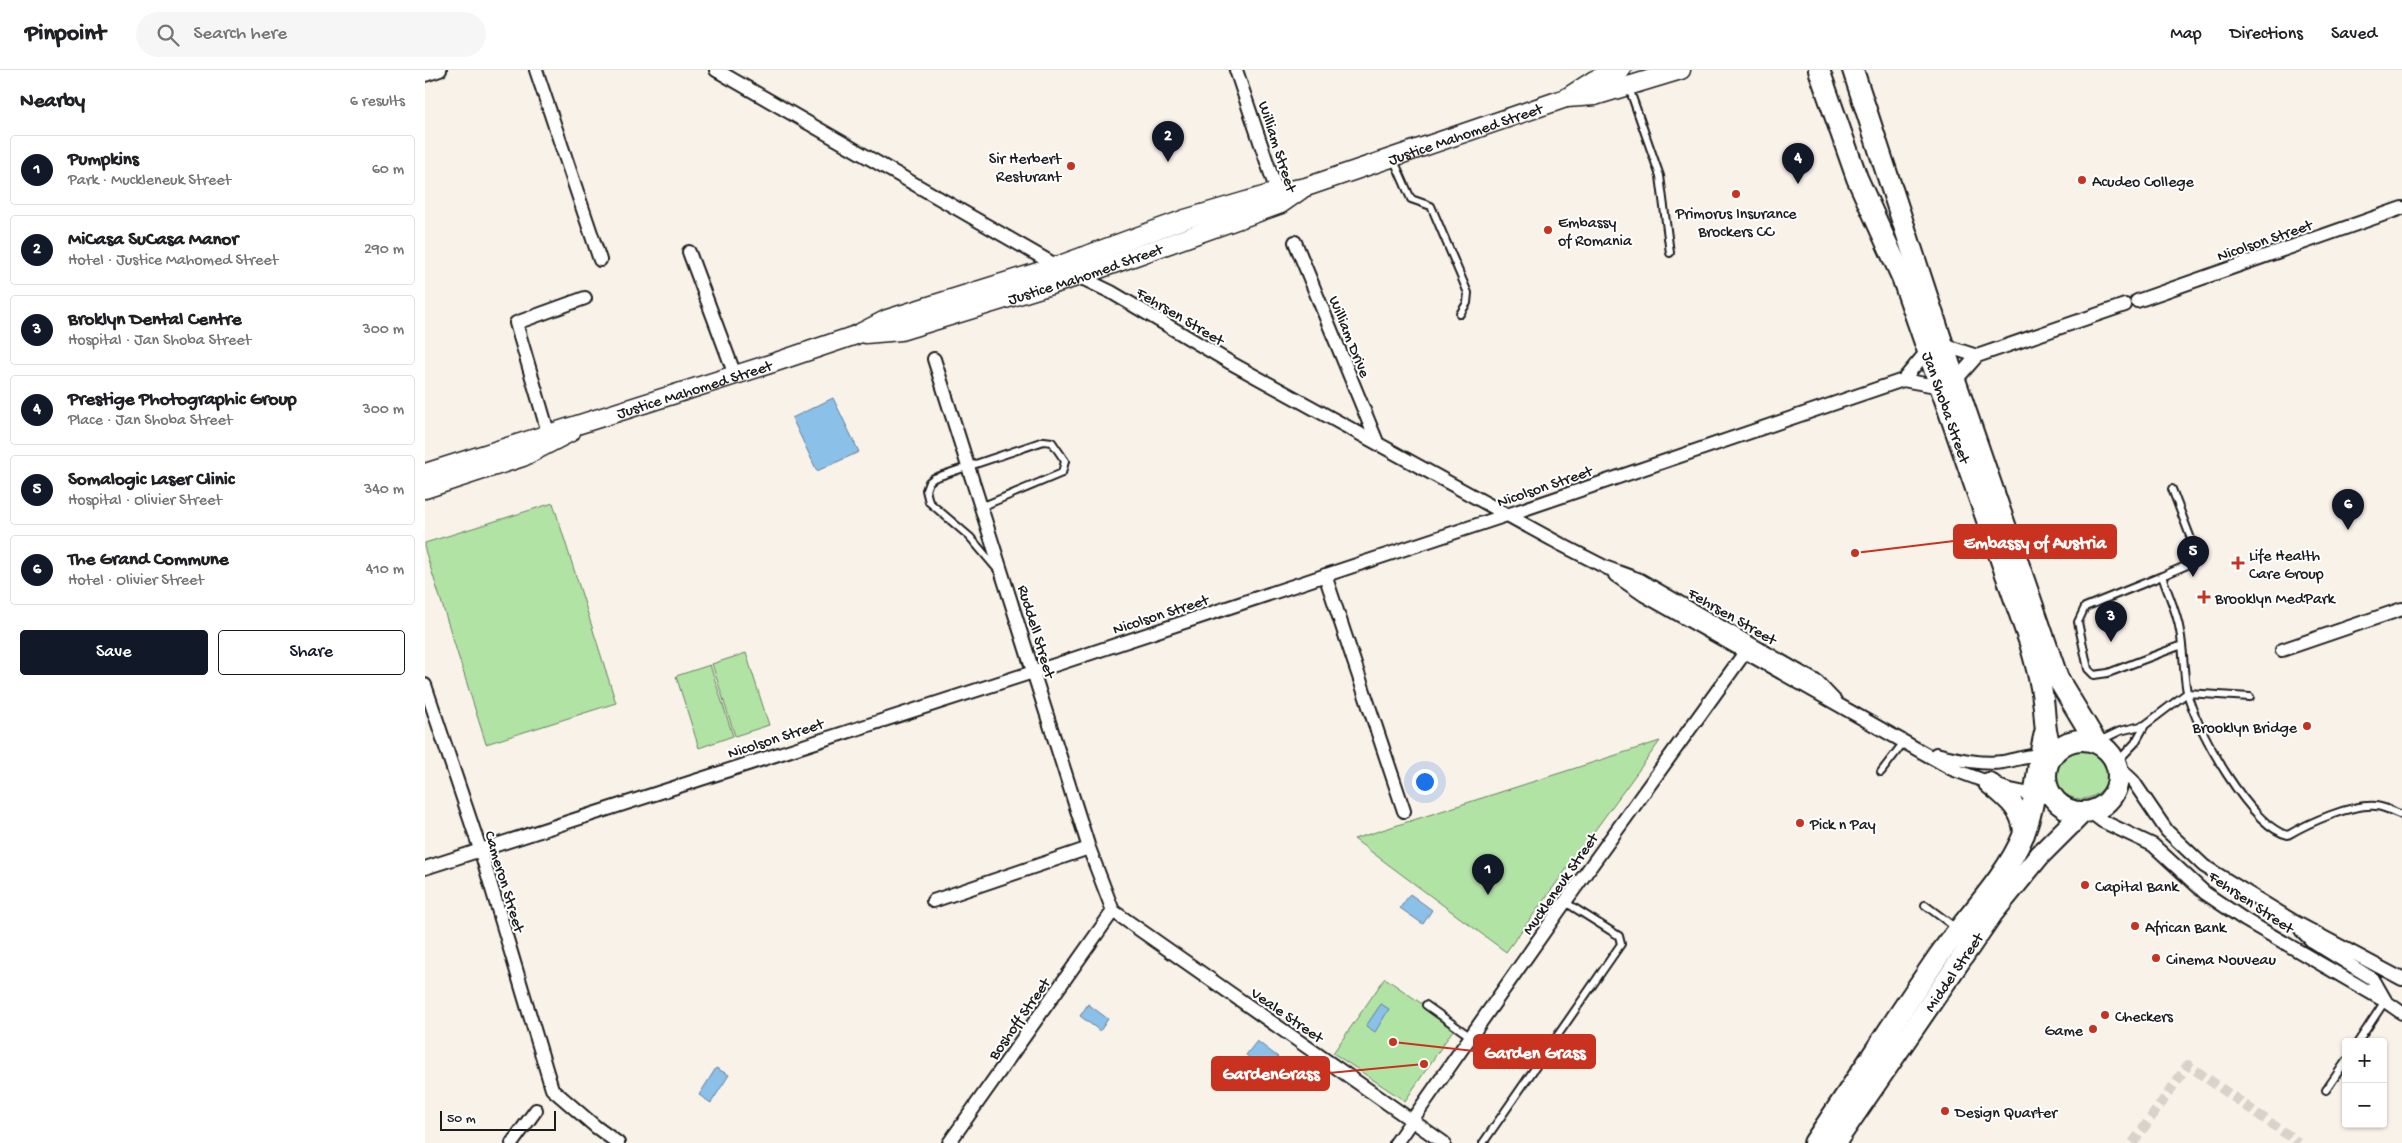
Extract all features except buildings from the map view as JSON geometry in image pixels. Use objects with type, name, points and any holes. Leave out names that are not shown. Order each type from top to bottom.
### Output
[{"type":"main road","name":"Justice Mahomed Street","points":[[856,335],[901,331],[1077,277],[1306,187],[1566,98],[1594,80],[1621,70]]},
{"type":"main road","name":"Justice Mahomed Street","points":[[1566,98],[1595,96],[1681,70]]},
{"type":"main road","name":"Jan Shoba Street","points":[[1819,70],[1845,146],[1935,348]]},
{"type":"main road","name":"Jan Shoba Street","points":[[1853,70],[1935,348],[1948,384],[2058,679],[2096,742]]},
{"type":"main road","name":"Justice Mahomed Street","points":[[425,473],[548,432],[589,422],[856,335],[887,319],[1057,266],[1185,219],[1279,198]]},
{"type":"main road","name":"Jan Shoba Street","points":[[1948,384],[2030,643],[2040,681],[2048,755]]},
{"type":"main road","name":"Justice Mahomed Street","points":[[425,489],[523,457],[546,447],[589,422]]},
{"type":"main road","points":[[2045,794],[2067,808],[2086,812],[2099,808],[2113,795],[2119,776],[2117,764],[2110,752],[2096,742],[2073,740],[2048,755]]},
{"type":"main road","name":"Middel Street","points":[[2003,870],[2024,849],[2037,826],[2045,794],[2048,755]]},
{"type":"main road","points":[[1989,783],[2017,810],[2024,826],[2024,836]]},
{"type":"main road","name":"Middel Street","points":[[1814,1143],[1958,929],[2003,870],[2024,836],[2045,794]]},
{"type":"main road","name":"Middel Street","points":[[1835,1143],[1992,914],[2040,855],[2086,812]]},
{"type":"street","points":[[425,75],[440,70]]},
{"type":"street","points":[[536,70],[600,260]]},
{"type":"street","name":"Fehrsen Street","points":[[716,70],[1057,266],[1111,292],[1231,363],[1607,568],[1644,596],[1748,648],[1815,692],[1952,768],[1989,783],[2045,794]]},
{"type":"street","name":"William Street","points":[[1237,70],[1279,198]]},
{"type":"street","name":"Nicolson Street","points":[[425,868],[1325,575],[1903,380],[1948,384],[1977,356],[2402,208]]},
{"type":"street","name":"William Drive","points":[[1295,242],[1377,442]]},
{"type":"street","points":[[689,252],[735,375]]},
{"type":"street","points":[[548,432],[516,323],[585,298]]},
{"type":"street","points":[[1903,380],[1935,348],[1977,356]]},
{"type":"street","name":"Ruddell Street","points":[[934,359],[1089,848],[1113,911]]},
{"type":"street","points":[[1325,575],[1404,811]]},
{"type":"street","points":[[2282,650],[2402,608]]},
{"type":"street","name":"Muckleneuk Street","points":[[1396,1143],[1565,902],[1748,648]]},
{"type":"street","name":"Cameron Street","points":[[425,685],[480,849],[552,1089],[596,1127],[618,1143]]},
{"type":"street","name":"Fehrsen Street","points":[[1924,751],[1958,759],[1992,762],[2048,755]]},
{"type":"street","name":"Fehrsen Street","points":[[2117,764],[2129,775],[2158,820],[2188,853],[2226,882],[2295,922],[2402,979]]},
{"type":"street","name":"Fehrsen Street","points":[[2086,812],[2153,845],[2205,892],[2245,920],[2385,1001],[2402,1013]]},
{"type":"street","points":[[933,901],[1089,848]]},
{"type":"street","name":"Veale Street","points":[[1113,911],[1444,1143]]},
{"type":"street","name":"Boshoff Street","points":[[949,1143],[1113,911]]},
{"type":"street","points":[[2295,922],[2313,942],[2373,979],[2385,1001]]},
{"type":"street","points":[[512,1143],[536,1110]]},
{"type":"lane","points":[[1629,87],[1659,176],[1670,254]]},
{"type":"lane","points":[[1392,157],[1411,198],[1425,202],[1435,214],[1468,293],[1467,303],[1459,314]]},
{"type":"lane","points":[[981,507],[1062,473],[1065,461],[1052,442],[1045,441],[934,478],[927,485],[929,502],[970,537],[1005,580]]},
{"type":"lane","points":[[2173,489],[2198,557],[2193,563],[2085,608],[2079,622],[2089,669],[2094,675],[2108,673],[2182,645]]},
{"type":"lane","points":[[2161,576],[2180,629],[2187,693],[2203,730],[2233,784],[2259,816],[2283,833],[2289,834],[2306,824],[2367,806],[2385,808],[2402,816]]},
{"type":"lane","points":[[2117,764],[2135,743],[2145,725],[2187,693],[2250,697]]},
{"type":"lane","points":[[2096,742],[2120,731],[2145,725]]},
{"type":"lane","points":[[1881,772],[1905,741]]},
{"type":"lane","points":[[1483,1143],[1621,944],[1619,936],[1565,902]]},
{"type":"lane","points":[[1925,905],[1958,929]]},
{"type":"lane","points":[[2361,1038],[2385,1001]]},
{"type":"lane","points":[[1426,1005],[1471,1037]]},
{"type":"lane","points":[[2326,1090],[2342,1067]]},
{"type":"green space","points":[[553,503],[616,703],[486,744],[425,550],[425,543]]},
{"type":"green space","points":[[746,653],[769,725],[735,736],[712,664]]},
{"type":"green space","points":[[710,665],[733,736],[699,748],[676,676]]},
{"type":"green space","points":[[1660,741],[1506,952],[1354,839]]},
{"type":"green space","points":[[2076,743],[2086,743],[2101,751],[2107,760],[2109,771],[2107,782],[2101,791],[2086,799],[2076,799],[2065,794],[2058,787],[2053,776],[2053,766],[2058,755],[2065,748]]},
{"type":"green space","points":[[1385,978],[1455,1027],[1405,1101],[1333,1053]]},
{"type":"water","points":[[833,398],[859,452],[817,471],[792,418]]},
{"type":"water","points":[[1410,894],[1432,910],[1423,924],[1400,908]]},
{"type":"water","points":[[1088,1004],[1108,1019],[1100,1031],[1080,1016]]},
{"type":"water","points":[[1381,1004],[1389,1009],[1375,1032],[1366,1026]]},
{"type":"water","points":[[1257,1041],[1278,1057],[1268,1072],[1246,1055]]},
{"type":"water","points":[[716,1068],[729,1075],[711,1103],[699,1095]]},
{"type":"tunnel","points":[[2133,1143],[2188,1065],[2299,1143]]},
{"type":"place","name":"MiCasa SuCasa Manor","points":[[1168,162]]},
{"type":"place","name":"Sir Herbert Resturant","points":[[1071,166]]},
{"type":"place","name":"Acudeo College","points":[[2082,180]]},
{"type":"place","name":"Prestige Photographic Group","points":[[1798,184]]},
{"type":"place","name":"Primorus Insurance Brockers CC","points":[[1736,194]]},
{"type":"place","name":"Embassy of Romania","points":[[1548,230]]},
{"type":"place","name":"The Grand Commune","points":[[2348,530]]},
{"type":"place","name":"Embassy of Austria","points":[[1855,553]]},
{"type":"place","name":"Life Health Care Group","points":[[2238,563]]},
{"type":"place","name":"Somalogic Laser Clinic","points":[[2193,577]]},
{"type":"place","name":"Brooklyn MedPark","points":[[2204,597]]},
{"type":"place","name":"Broklyn Dental Centre","points":[[2111,642]]},
{"type":"place","name":"Brooklyn Bridge","points":[[2307,726]]},
{"type":"place","name":"Pick n Pay","points":[[1800,823]]},
{"type":"place","name":"Capital Bank","points":[[2085,885]]},
{"type":"place","name":"Pumpkins","points":[[1488,895]]},
{"type":"place","name":"African Bank","points":[[2135,926]]},
{"type":"place","name":"Cinema Nouveau","points":[[2156,958]]},
{"type":"place","name":"Checkers","points":[[2105,1015]]},
{"type":"place","name":"Game","points":[[2093,1029]]},
{"type":"place","name":"Garden Grass","points":[[1393,1042]]},
{"type":"place","name":"GardenGrass","points":[[1424,1064]]},
{"type":"place","name":"Design Quarter","points":[[1945,1111]]}]
